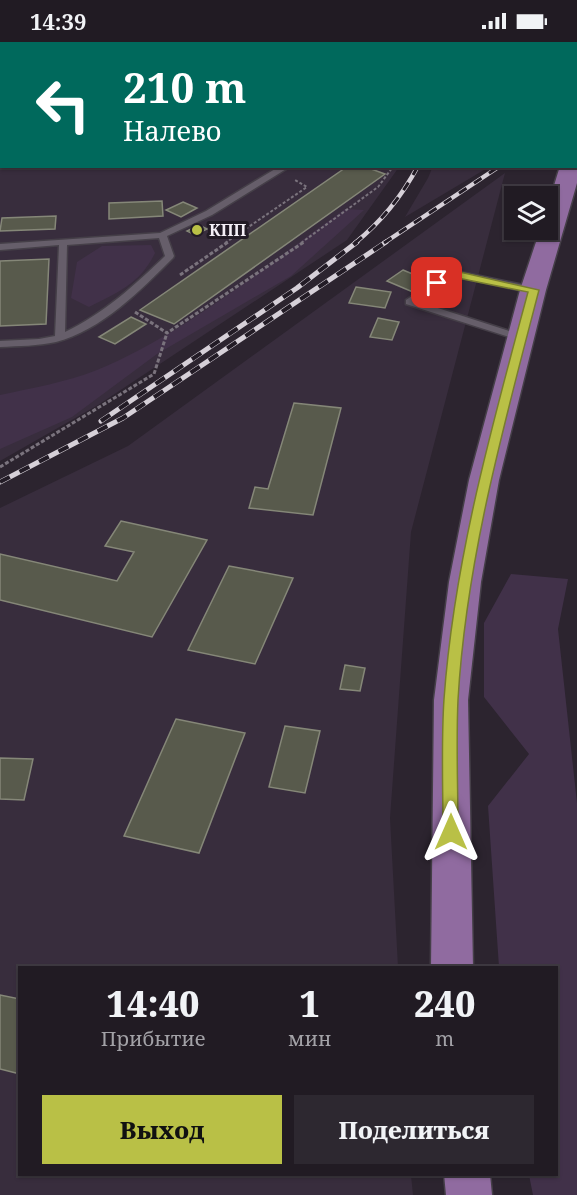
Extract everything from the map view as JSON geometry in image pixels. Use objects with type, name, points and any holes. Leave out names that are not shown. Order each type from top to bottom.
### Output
[{"type":"main road","points":[[452,966],[451,700],[465,582],[484,480],[533,290],[570,168]]},
{"type":"main road","points":[[467,1176],[469,1195]]},
{"type":"lane","points":[[0,247],[162,235],[209,213],[283,168]]},
{"type":"lane","points":[[0,344],[40,342],[60,337],[137,289],[170,256],[162,235]]},
{"type":"lane","points":[[60,337],[63,243]]},
{"type":"lane","points":[[522,338],[409,302],[451,273],[533,290]]},
{"type":"path","points":[[180,275],[307,187],[283,168]]},
{"type":"path","points":[[0,467],[154,374],[167,333],[314,235],[378,187],[392,168]]},
{"type":"path","points":[[131,309],[167,333]]},
{"type":"shaded area","points":[[0,168],[398,168],[347,240],[98,405],[0,461]]},
{"type":"shaded area","points":[[432,168],[487,168],[405,217]]},
{"type":"shaded area","points":[[505,173],[411,532],[390,818],[398,966],[18,966],[18,1176],[411,1176],[413,1195],[0,1195],[0,508],[128,446]]},
{"type":"shaded area","points":[[345,209],[364,210],[291,276],[157,354],[72,417],[0,449],[0,395],[74,378],[97,370],[163,337],[226,296]]},
{"type":"shaded area","points":[[151,245],[155,253],[149,264],[127,286],[89,307],[71,298],[77,262],[102,246]]},
{"type":"shaded area","points":[[511,574],[568,579],[558,629],[577,803],[577,1195],[533,1195],[529,1176],[558,1176],[558,966],[499,966],[488,806],[529,754],[484,697],[484,623]]},
{"type":"building","points":[[345,168],[368,168],[385,174],[174,324],[140,310]]},
{"type":"building","points":[[162,201],[163,216],[109,219],[109,203]]},
{"type":"building","points":[[183,202],[197,208],[181,217],[166,210]]},
{"type":"building","points":[[56,216],[55,229],[0,231],[2,218]]},
{"type":"building","name":"КПП","points":[[199,225],[207,229],[195,235],[187,231]]},
{"type":"building","points":[[49,259],[46,324],[0,326],[0,261]]},
{"type":"building","points":[[403,270],[451,290],[434,301],[387,281]]},
{"type":"building","points":[[356,287],[391,292],[385,308],[349,303]]},
{"type":"building","points":[[131,317],[146,324],[115,344],[99,337]]},
{"type":"building","points":[[378,318],[399,322],[392,340],[370,337]]},
{"type":"building","points":[[294,403],[341,408],[313,515],[249,508],[255,487],[268,489]]},
{"type":"building","points":[[121,521],[207,540],[152,637],[0,600],[0,554],[117,581],[134,552],[105,546]]},
{"type":"building","points":[[229,566],[293,578],[255,664],[188,650]]},
{"type":"building","points":[[345,665],[365,668],[360,691],[340,689]]},
{"type":"building","points":[[176,719],[245,733],[199,853],[124,836]]},
{"type":"building","points":[[285,726],[320,731],[305,793],[269,787]]},
{"type":"building","points":[[0,758],[33,759],[24,800],[0,799]]},
{"type":"building","points":[[0,995],[18,999],[18,1074],[0,1069]]},
{"type":"railway","points":[[355,243],[390,208],[417,168]]},
{"type":"railway","points":[[384,243],[497,168]]},
{"type":"railway","points":[[101,421],[297,288],[357,242]]},
{"type":"railway","points":[[0,482],[123,418],[386,242]]},
{"type":"place","name":"КПП","points":[[197,230]]},
{"type":"route","points":[[437,283],[451,273],[533,290],[484,480],[465,582],[451,700],[451,832]]}]
